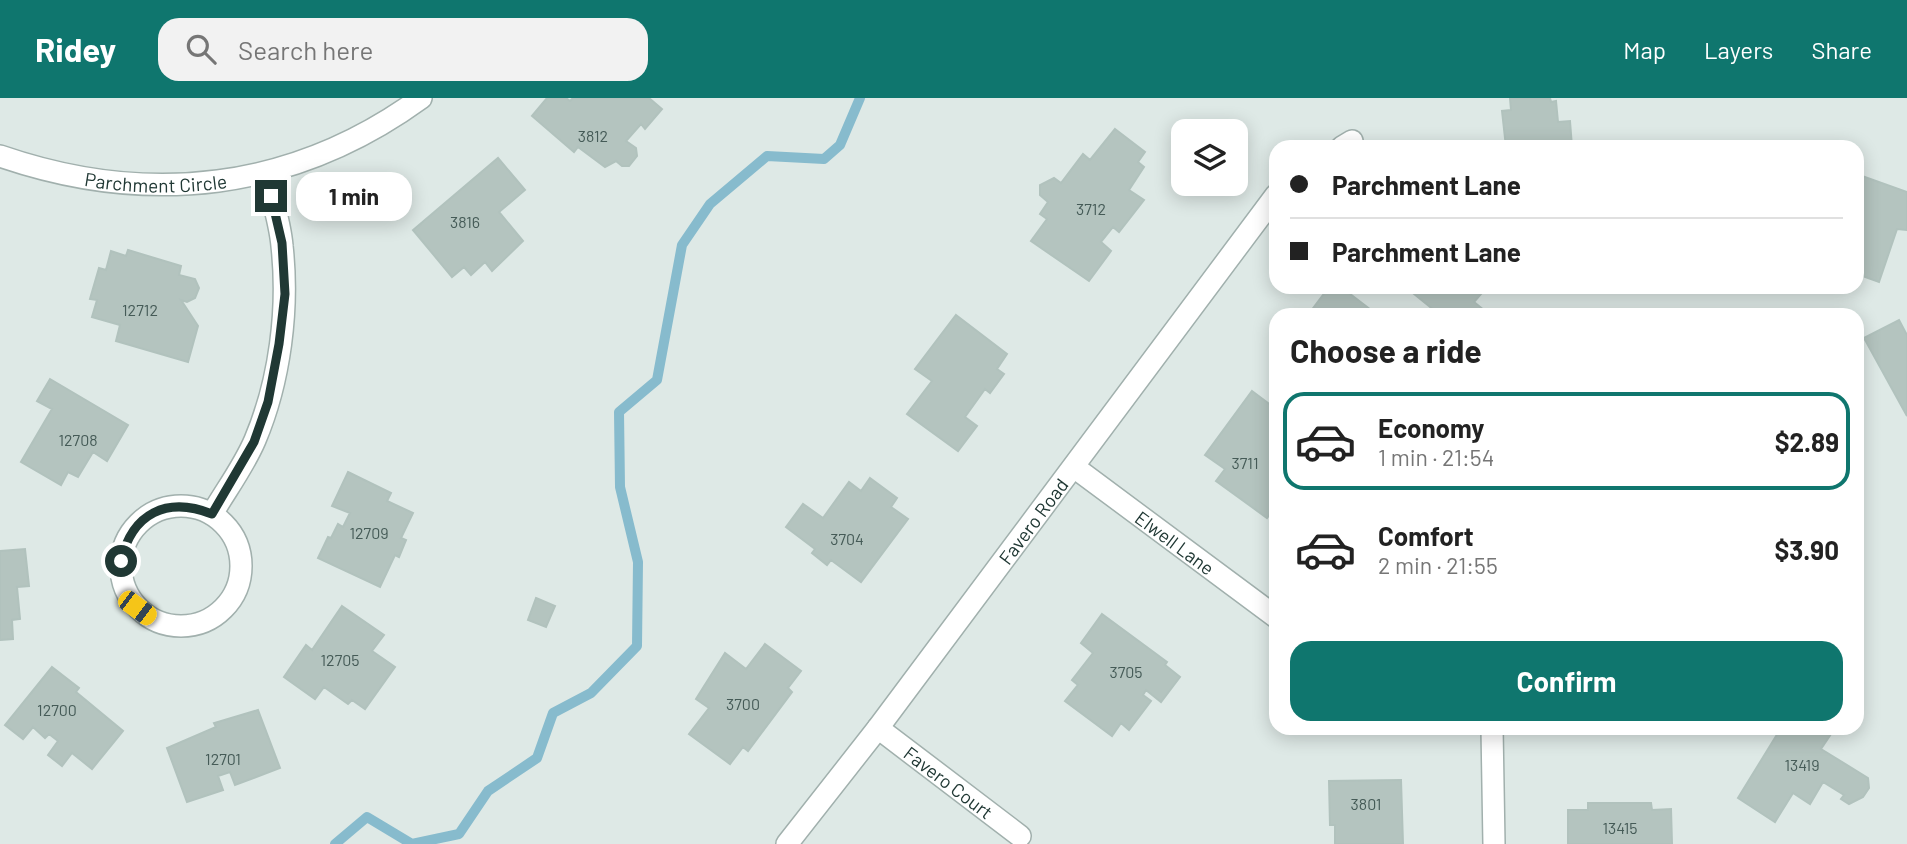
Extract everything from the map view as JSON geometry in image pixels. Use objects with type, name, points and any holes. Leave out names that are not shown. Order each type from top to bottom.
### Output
[{"type":"street","name":"Parchment Circle","points":[[0,156],[41,170],[101,183],[175,186],[248,178],[298,164],[343,146],[421,98]]},
{"type":"street","points":[[212,514],[254,442],[268,402],[279,344],[285,294],[282,243],[266,173]]},
{"type":"street","name":"Favero Road","points":[[787,844],[878,728],[1269,204]]},
{"type":"street","name":"Elwell Lane","points":[[1074,467],[1269,612]]},
{"type":"street","points":[[179,506],[212,514],[235,539],[241,572],[237,589],[216,615],[200,624],[166,625],[150,618],[137,608],[127,594],[122,578],[123,552],[133,529],[146,517],[179,506]]},
{"type":"street","name":"Favero Court","points":[[878,728],[1020,836]]},
{"type":"street","points":[[1492,735],[1494,844]]},
{"type":"building","points":[[547,98],[566,98],[570,101],[573,98],[649,98],[662,109],[645,129],[641,124],[626,141],[636,148],[637,156],[629,166],[622,166],[616,161],[605,167],[578,147],[574,152],[532,116]]},
{"type":"building","points":[[1510,98],[1550,98],[1551,102],[1556,101],[1558,122],[1570,121],[1571,140],[1505,140],[1502,111],[1511,110]]},
{"type":"building","points":[[1115,129],[1145,152],[1138,162],[1144,167],[1129,190],[1144,200],[1119,232],[1113,227],[1101,242],[1111,251],[1089,281],[1031,241],[1047,219],[1040,214],[1048,202],[1040,195],[1040,185],[1054,178],[1061,183],[1083,154],[1090,160]]},
{"type":"building","points":[[498,158],[525,190],[499,212],[523,241],[492,271],[485,262],[471,275],[464,267],[452,277],[413,230]]},
{"type":"building","points":[[1864,177],[1907,192],[1907,230],[1897,229],[1879,282],[1864,277]]},
{"type":"building","points":[[128,250],[181,266],[179,275],[195,279],[199,288],[195,298],[187,302],[181,300],[198,326],[188,362],[116,341],[120,325],[92,317],[97,300],[90,299],[99,268],[106,270],[111,251],[126,256]]},
{"type":"building","points":[[1324,294],[1350,294],[1368,308],[1313,308]]},
{"type":"building","points":[[1414,294],[1481,294],[1474,302],[1481,308],[1431,308]]},
{"type":"building","points":[[956,315],[1007,354],[997,369],[1004,374],[990,393],[985,389],[965,417],[977,426],[958,451],[907,414],[932,381],[915,369]]},
{"type":"building","points":[[1899,320],[1907,335],[1907,416],[1864,338]]},
{"type":"building","points":[[50,379],[128,425],[107,461],[93,452],[78,477],[68,472],[61,485],[21,462],[52,409],[37,401]]},
{"type":"building","points":[[1252,391],[1269,404],[1267,518],[1216,481],[1225,469],[1205,455]]},
{"type":"building","points":[[348,472],[391,493],[387,501],[413,513],[401,538],[406,540],[399,557],[395,555],[380,587],[318,558],[328,537],[331,538],[338,524],[343,527],[350,513],[332,506]]},
{"type":"building","points":[[870,478],[897,498],[891,507],[908,519],[861,582],[831,560],[827,565],[812,553],[815,549],[786,527],[803,504],[823,518],[849,482],[861,491]]},
{"type":"building","points":[[25,549],[29,586],[17,587],[20,619],[12,620],[13,639],[0,640],[0,551]]},
{"type":"building","points":[[536,598],[555,606],[546,627],[528,620]]},
{"type":"building","points":[[342,606],[384,635],[372,651],[395,667],[365,709],[352,700],[348,704],[324,687],[315,699],[284,677],[306,645],[312,650]]},
{"type":"building","points":[[1102,614],[1167,662],[1165,665],[1180,677],[1161,702],[1146,690],[1143,695],[1151,701],[1129,730],[1121,723],[1112,736],[1065,701],[1078,685],[1072,680],[1093,653],[1081,643]]},
{"type":"building","points":[[765,644],[801,671],[788,688],[792,692],[748,751],[743,747],[730,764],[689,734],[709,708],[696,699],[725,653],[746,669]]},
{"type":"building","points":[[52,667],[79,688],[76,692],[123,731],[92,769],[72,753],[62,766],[48,755],[58,741],[49,734],[45,738],[33,727],[23,739],[5,725]]},
{"type":"building","points":[[258,710],[280,768],[235,785],[230,772],[218,776],[223,790],[187,802],[167,748],[216,727],[214,723]]},
{"type":"building","points":[[1777,735],[1830,735],[1821,749],[1868,778],[1869,788],[1863,797],[1849,804],[1841,799],[1844,795],[1823,782],[1810,804],[1793,793],[1775,822],[1738,798]]},
{"type":"building","points":[[1401,780],[1403,844],[1335,844],[1335,825],[1330,825],[1329,781]]},
{"type":"building","points":[[1588,803],[1651,803],[1652,810],[1671,809],[1672,844],[1568,844],[1568,810],[1588,810]]},
{"type":"waterway","points":[[335,844],[367,817],[412,844],[459,834],[488,791],[537,758],[553,713],[591,693],[637,646],[638,562],[620,487],[619,412],[657,380],[682,245],[710,204],[767,156],[824,159],[840,145],[860,98]]},
{"type":"route","points":[[121,561],[125,544],[133,529],[146,517],[161,509],[179,506],[212,514],[254,442],[268,402],[285,294],[282,243],[271,196]]}]
